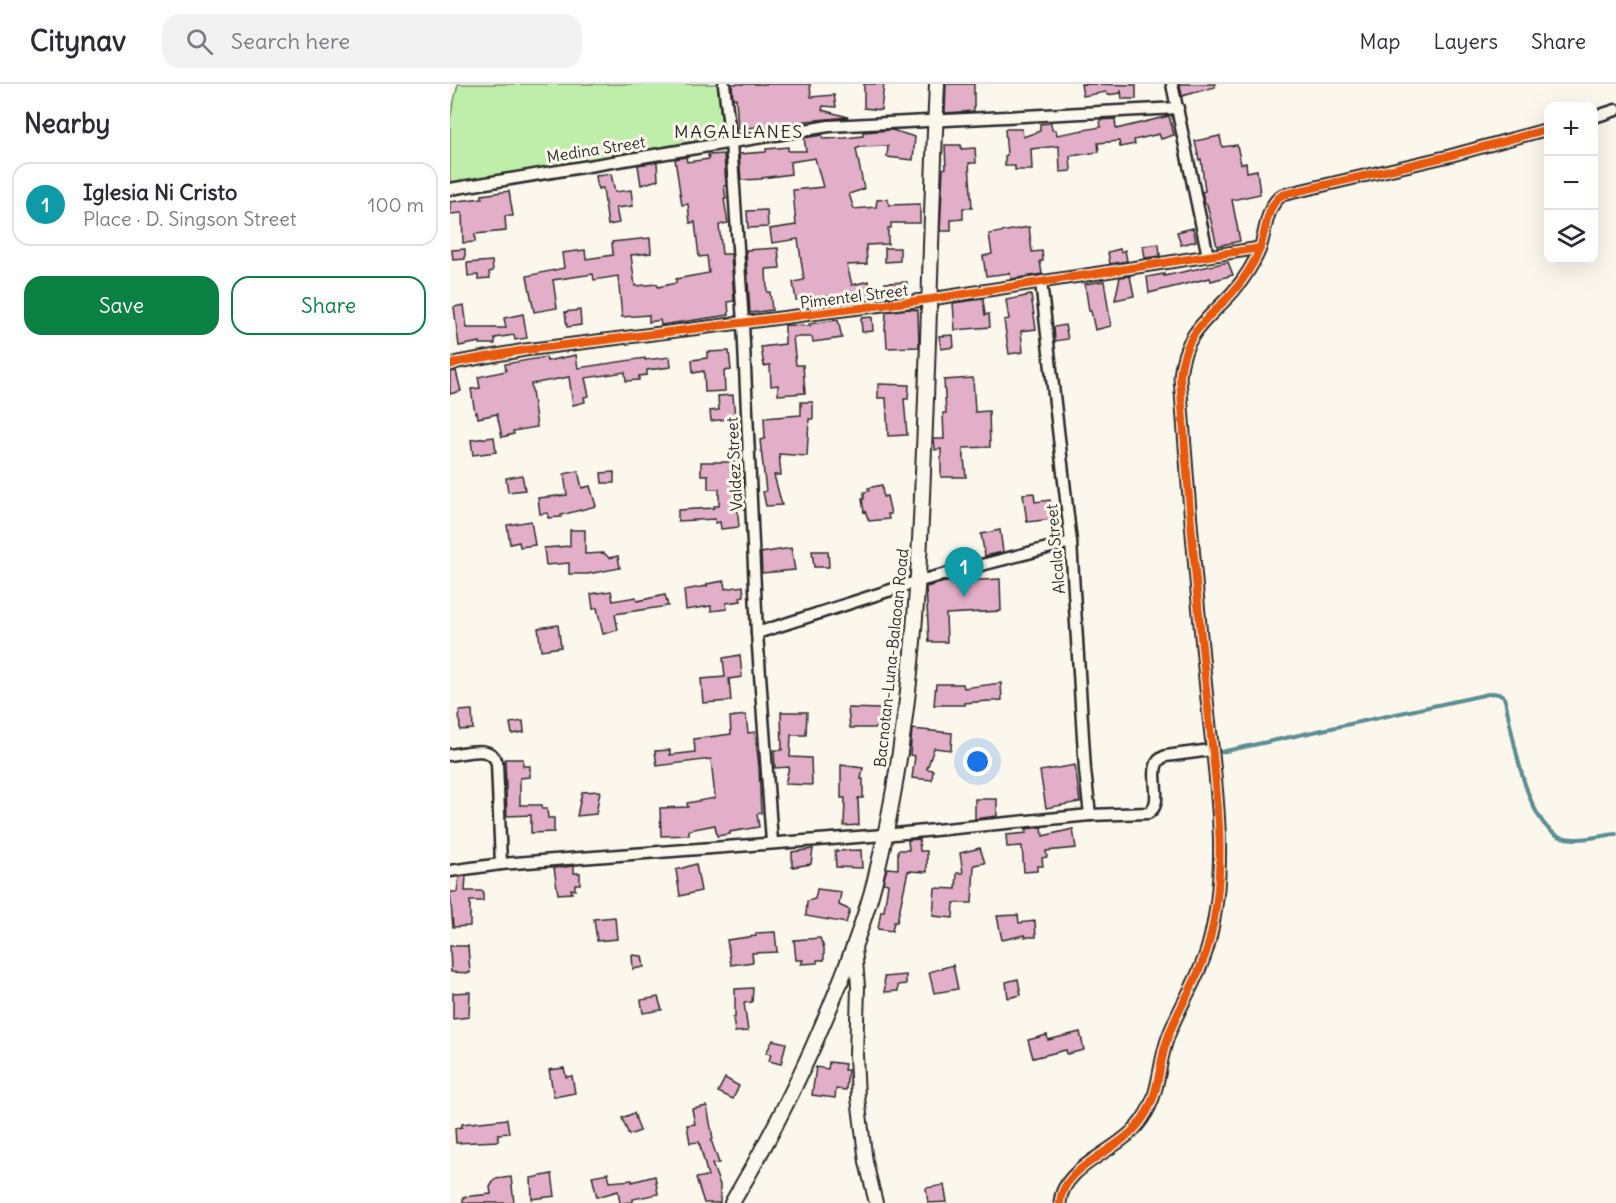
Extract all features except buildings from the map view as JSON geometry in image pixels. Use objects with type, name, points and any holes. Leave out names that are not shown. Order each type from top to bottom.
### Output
[{"type":"main road","name":"Bacnotan-Luna-Balaoan Road","points":[[732,1203],[764,1150],[800,1079],[855,946],[875,882],[885,835],[902,741],[919,581],[937,84]]},
{"type":"street","name":"Valdez Street","points":[[724,84],[731,142],[743,323],[757,633],[772,842]]},
{"type":"street","points":[[1172,84],[1208,256]]},
{"type":"street","name":"Medina Street","points":[[450,189],[829,126],[1178,108]]},
{"type":"street","points":[[1598,115],[1616,110]]},
{"type":"street","points":[[1059,1203],[1064,1185],[1094,1159],[1127,1138],[1150,1108],[1157,1090],[1168,1037],[1209,944],[1220,879],[1216,801],[1179,376],[1186,345],[1194,332],[1237,288],[1260,248],[1272,206],[1282,195],[1449,156],[1544,130]]},
{"type":"street","name":"Pimentel Street","points":[[450,365],[525,350],[931,299],[1260,248]]},
{"type":"street","name":"Alcala Street","points":[[1041,282],[1071,542],[1085,770],[1090,815]]},
{"type":"street","points":[[757,633],[919,581],[1071,542]]},
{"type":"street","points":[[450,871],[501,864],[885,835],[1090,815],[1150,812],[1155,804],[1156,766],[1160,759],[1166,756],[1211,750]]},
{"type":"street","points":[[450,755],[481,751],[489,752],[495,757],[498,764],[501,864]]},
{"type":"street","points":[[855,946],[858,987],[856,1055],[858,1098],[867,1162],[876,1203]]},
{"type":"green space","points":[[458,84],[717,84],[723,136],[450,184],[450,118]]},
{"type":"waterway","points":[[1221,752],[1493,693],[1503,695],[1517,755],[1530,797],[1538,815],[1549,829],[1561,837],[1574,839],[1616,834]]},
{"type":"cycle path","points":[[1060,1203],[1063,1190],[1070,1179],[1128,1135],[1137,1126],[1151,1104],[1168,1037],[1204,958],[1215,915],[1219,883],[1219,818],[1195,572],[1180,377],[1183,358],[1189,342],[1197,330],[1239,285],[1249,270],[1260,248],[1270,211],[1282,195],[1449,156],[1544,130]]},
{"type":"cycle path","points":[[450,365],[525,350],[931,299],[1260,248]]},
{"type":"place","name":"Iglesia Ni Cristo","points":[[964,597]]},
{"type":"district","name":"MAGALLANES","points":[[739,132]]}]
